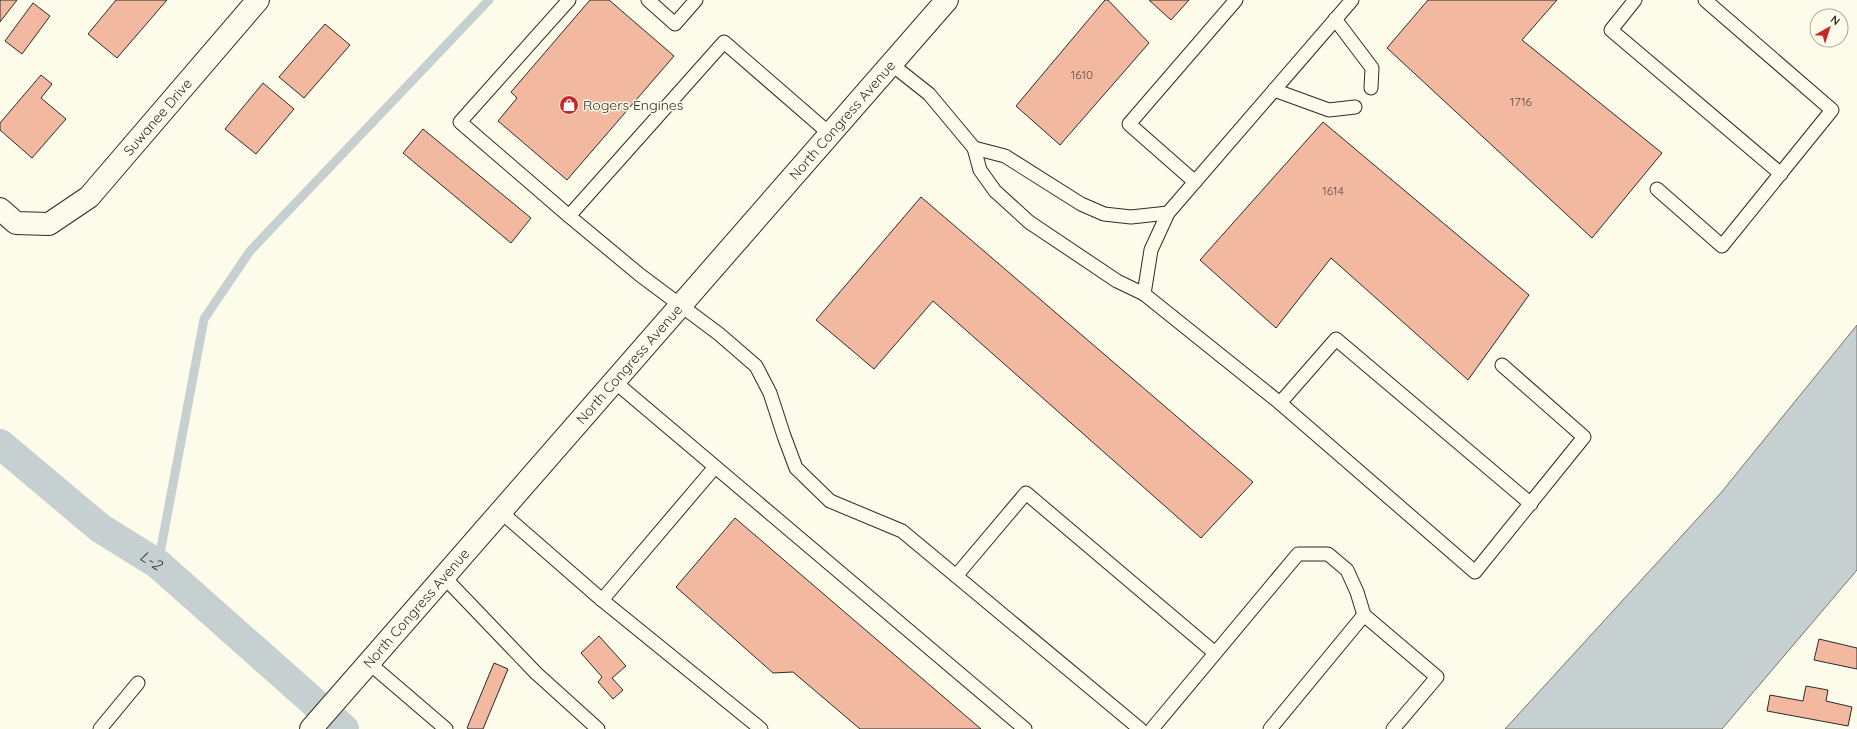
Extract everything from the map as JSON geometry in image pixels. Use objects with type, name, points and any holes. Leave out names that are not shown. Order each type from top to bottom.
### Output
[{"type":"street","name":"Suwanee Drive","points":[[0,209],[16,223],[49,224],[89,197],[258,0]]},
{"type":"street","name":"North Congress Avenue","points":[[311,729],[947,0]]},
{"type":"lane","points":[[569,0],[460,122],[640,275],[719,334],[756,366],[770,393],[796,468],[830,502],[902,531],[1140,729]]},
{"type":"lane","points":[[648,0],[675,24],[696,0]]},
{"type":"lane","points":[[1195,182],[1129,124],[1236,0]]},
{"type":"lane","points":[[1144,294],[1151,250],[1168,213],[1352,0]]},
{"type":"lane","points":[[1635,0],[1611,30],[1781,174]]},
{"type":"lane","points":[[1657,189],[1722,246],[1832,110],[1705,0]]},
{"type":"lane","points":[[1335,19],[1372,68],[1371,88]]},
{"type":"lane","points":[[569,216],[724,42],[830,134]]},
{"type":"lane","points":[[891,64],[929,94],[974,148],[980,170],[995,191],[1029,222],[1117,281],[1144,294],[1280,403],[1475,572],[1584,437],[1502,365]]},
{"type":"lane","points":[[1274,90],[1329,110],[1355,107]]},
{"type":"lane","points":[[974,148],[1005,156],[1081,204],[1104,214],[1131,217],[1168,213]]},
{"type":"lane","points":[[1280,403],[1336,340],[1531,504]]},
{"type":"lane","points":[[615,382],[1025,729]]},
{"type":"lane","points":[[602,600],[715,467]]},
{"type":"lane","points":[[956,576],[1026,493],[1215,653]]},
{"type":"lane","points":[[501,512],[602,600],[761,729]]},
{"type":"lane","points":[[1152,729],[1298,554],[1328,554],[1347,570],[1357,592],[1364,615],[1437,677],[1393,729]]},
{"type":"lane","points":[[444,577],[536,674],[598,729]]},
{"type":"lane","points":[[1270,729],[1364,615]]},
{"type":"lane","points":[[368,665],[446,729]]},
{"type":"lane","points":[[100,729],[138,683]]},
{"type":"shaded area","points":[[1857,325],[1857,570],[1722,729],[1505,729],[1720,494]]},
{"type":"building","points":[[0,0],[17,0],[0,22]]},
{"type":"building","points":[[116,0],[167,0],[117,58],[88,34]]},
{"type":"building","points":[[590,0],[609,0],[674,56],[567,180],[498,121],[517,98],[511,92]]},
{"type":"building","points":[[1105,0],[1108,0],[1149,43],[1060,145],[1016,106]]},
{"type":"building","points":[[1149,0],[1189,0],[1171,20]]},
{"type":"building","points":[[1428,0],[1557,0],[1522,40],[1662,153],[1592,238],[1387,48]]},
{"type":"building","points":[[33,3],[50,16],[22,54],[5,41]]},
{"type":"building","points":[[325,24],[350,45],[304,98],[279,77]]},
{"type":"building","points":[[41,75],[52,84],[41,98],[66,119],[32,158],[0,130],[0,123]]},
{"type":"building","points":[[263,83],[294,109],[256,154],[225,129]]},
{"type":"building","points":[[1323,122],[1529,295],[1468,380],[1331,258],[1276,328],[1200,260]]},
{"type":"building","points":[[423,129],[531,218],[511,243],[403,153]]},
{"type":"building","points":[[921,197],[1253,482],[1201,538],[933,301],[874,369],[816,320]]},
{"type":"building","points":[[735,518],[981,729],[860,729],[793,672],[773,673],[676,587]]},
{"type":"building","points":[[599,636],[626,666],[612,678],[623,690],[613,699],[598,682],[602,677],[581,653]]},
{"type":"building","points":[[1819,639],[1857,648],[1857,669],[1814,660]]},
{"type":"building","points":[[494,663],[508,669],[483,729],[469,729],[467,728]]},
{"type":"building","points":[[1806,686],[1828,690],[1826,701],[1852,707],[1848,726],[1767,711],[1770,695],[1803,701]]},
{"type":"waterway","points":[[158,564],[204,319],[250,251],[489,0]]},
{"type":"waterway","name":"L-2","points":[[0,444],[100,528],[158,564],[344,729]]},
{"type":"place","name":"Rogers Engines","points":[[569,105]]}]
